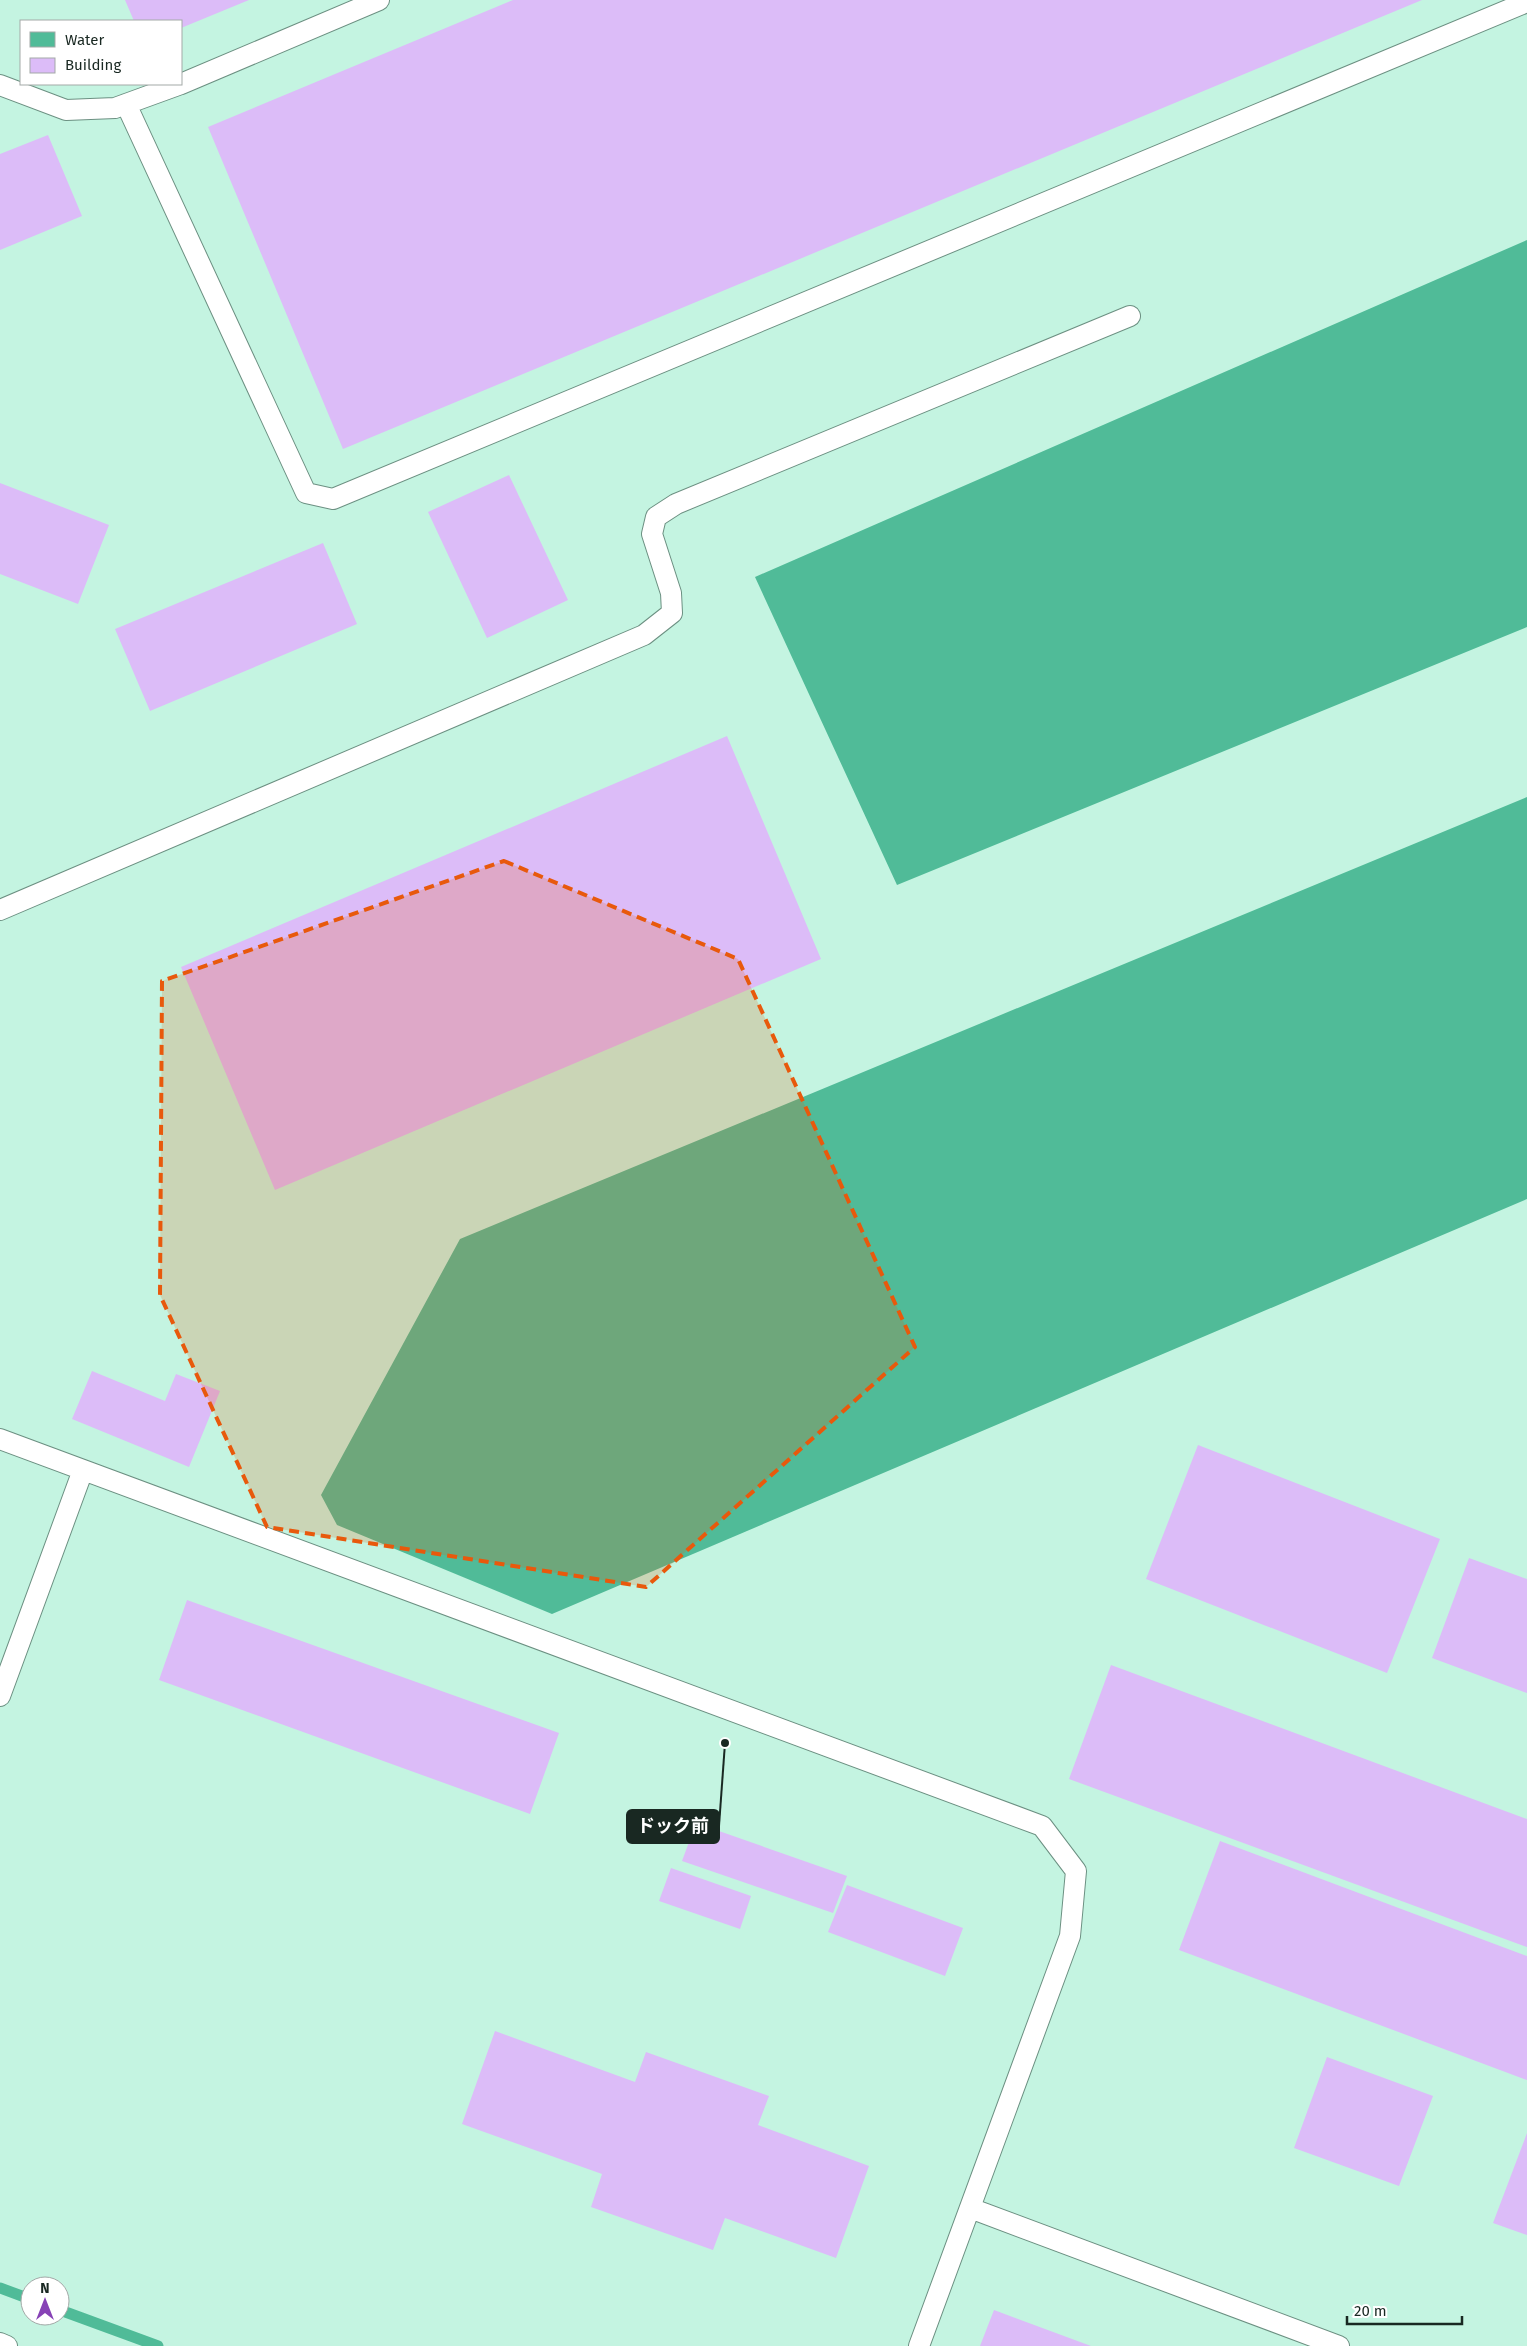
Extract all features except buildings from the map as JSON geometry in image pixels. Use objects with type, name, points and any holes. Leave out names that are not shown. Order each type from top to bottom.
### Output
[{"type":"lane","points":[[182,84],[379,0]]},
{"type":"lane","points":[[126,104],[306,493],[333,499],[1527,2]]},
{"type":"lane","points":[[0,85],[66,110],[115,108],[178,85]]},
{"type":"lane","points":[[0,910],[644,635],[672,613],[672,592],[652,534],[656,517],[676,504],[1130,316]]},
{"type":"lane","points":[[0,1439],[1042,1826],[1076,1872],[1070,1936],[919,2346]]},
{"type":"lane","points":[[0,1696],[83,1470]]},
{"type":"lane","points":[[970,2208],[1339,2346]]},
{"type":"lane","points":[[0,2343],[7,2346]]},
{"type":"highlighted area","points":[[504,861],[738,959],[915,1347],[646,1587],[267,1527],[160,1295],[162,981]]},
{"type":"shaded area","points":[[0,0],[1527,0],[1527,2346],[0,2346]]},
{"type":"water","points":[[1527,240],[1527,627],[897,885],[755,577]]},
{"type":"water","points":[[1527,797],[1527,1199],[552,1614],[337,1525],[321,1495],[460,1239]]},
{"type":"waterway","points":[[0,2288],[20,2295]]},
{"type":"waterway","points":[[70,2314],[158,2346]]},
{"type":"place","name":"ドック前","points":[[725,1743]]}]
